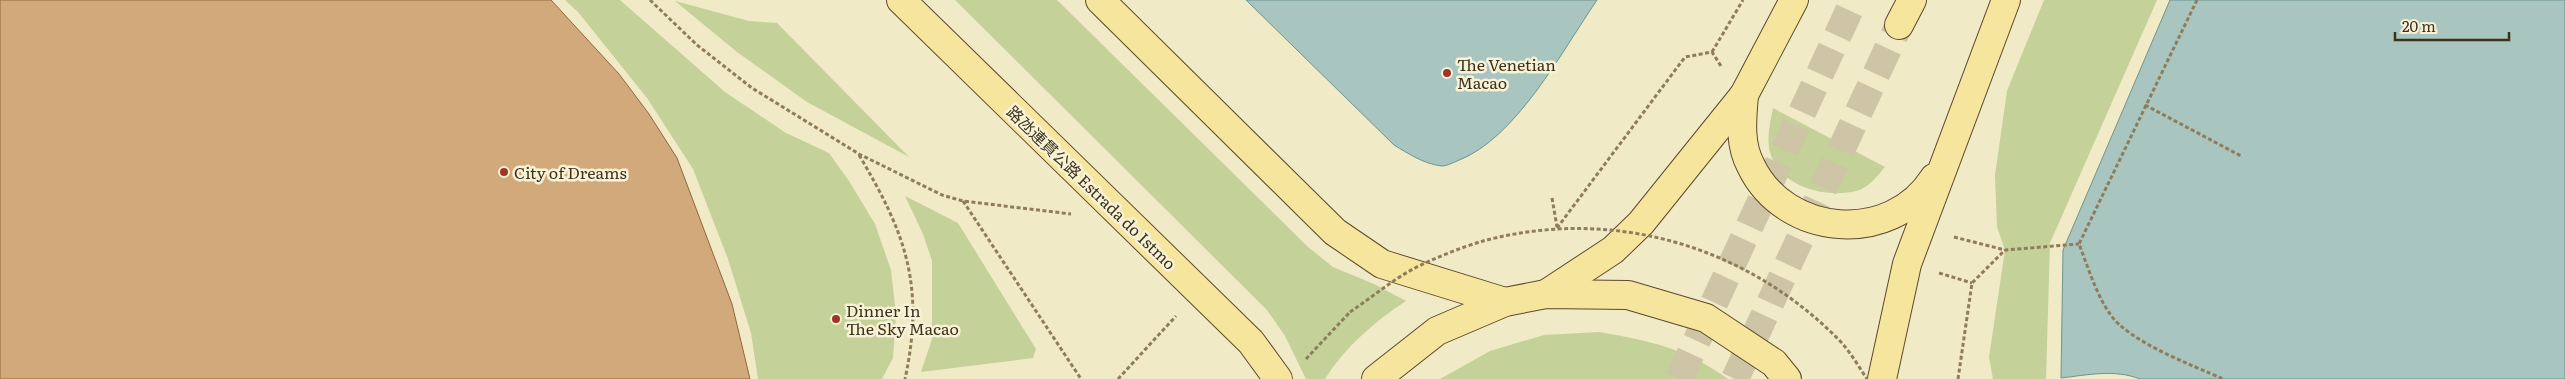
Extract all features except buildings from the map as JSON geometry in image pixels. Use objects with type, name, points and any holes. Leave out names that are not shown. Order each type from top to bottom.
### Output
[{"type":"main road","name":"路氹連貫公路 Estrada do Istmo","points":[[901,0],[1251,342],[1278,379]]},
{"type":"main road","points":[[1100,0],[1335,232],[1382,264],[1505,302]]},
{"type":"main road","points":[[1546,294],[1613,250],[1641,223],[1744,95],[1794,0]]},
{"type":"main road","points":[[1899,25],[1912,0]]},
{"type":"main road","points":[[1882,379],[1907,264],[2006,0]]},
{"type":"main road","points":[[1744,95],[1741,131],[1750,166],[1771,195],[1801,216],[1836,226],[1869,224],[1900,212],[1920,196],[1945,162]]},
{"type":"main road","points":[[1376,379],[1437,331],[1505,302],[1546,294],[1628,295],[1706,318],[1774,363],[1787,379]]},
{"type":"path","points":[[650,0],[697,45],[752,88],[859,154],[942,194],[963,201],[1126,221]]},
{"type":"path","points":[[1557,228],[1685,57],[1712,52],[1743,0]]},
{"type":"path","points":[[2197,0],[2079,244],[2102,300],[2111,315],[2125,330],[2155,347],[2223,379]]},
{"type":"path","points":[[1712,52],[1744,95]]},
{"type":"path","points":[[2145,105],[2241,156]]},
{"type":"path","points":[[859,154],[883,195],[897,225],[910,266],[914,306],[910,353],[905,379]]},
{"type":"path","points":[[1552,198],[1557,228]]},
{"type":"path","points":[[963,201],[1081,379]]},
{"type":"path","points":[[1304,360],[1350,312],[1412,269],[1482,241],[1557,228],[1636,232],[1712,253],[1782,291],[1841,343],[1867,379]]},
{"type":"path","points":[[1920,228],[2005,250],[2079,244]]},
{"type":"path","points":[[1958,379],[1972,283],[2005,250]]},
{"type":"path","points":[[1118,379],[1198,292]]},
{"type":"green space","points":[[565,0],[620,0],[725,92],[786,133],[829,153],[849,181],[875,224],[891,270],[896,315],[893,358],[882,379],[758,379],[751,333],[728,259],[693,169],[647,98],[578,12]]},
{"type":"green space","points":[[955,0],[1057,0],[1308,247],[1333,267],[1374,284],[1406,301],[1361,336],[1342,356],[1325,379],[1306,379],[1285,336],[1267,310]]},
{"type":"green space","points":[[2044,0],[2157,0],[2050,243],[2046,379],[1993,379],[1989,357],[2005,250],[1997,227],[1995,175],[2007,91]]},
{"type":"green space","points":[[675,1],[749,21],[777,23],[909,157],[807,102],[737,52]]},
{"type":"green space","points":[[1773,108],[1885,167],[1869,184],[1856,191],[1844,193],[1820,192],[1796,183],[1786,177],[1778,168],[1770,152],[1769,133]]},
{"type":"green space","points":[[905,196],[958,223],[1036,349],[1033,358],[921,372],[932,339],[932,261],[923,234]]},
{"type":"green space","points":[[1599,332],[1667,347],[1697,360],[1728,379],[1440,379],[1490,351],[1544,335]]},
{"type":"water","points":[[1246,0],[1597,0],[1553,68],[1518,114],[1499,134],[1479,150],[1442,166],[1423,161],[1394,145]]},
{"type":"water","points":[[2170,0],[2565,0],[2565,379],[2140,379],[2111,373],[2061,378],[2063,250]]},
{"type":"tunnel","points":[[1679,379],[1854,0]]},
{"type":"tunnel","points":[[1735,379],[1899,25]]},
{"type":"place","name":"The Venetian Macao","points":[[1447,73]]},
{"type":"place","name":"City of Dreams","points":[[504,172]]},
{"type":"place","name":"Dinner In The Sky Macao","points":[[836,319]]}]
